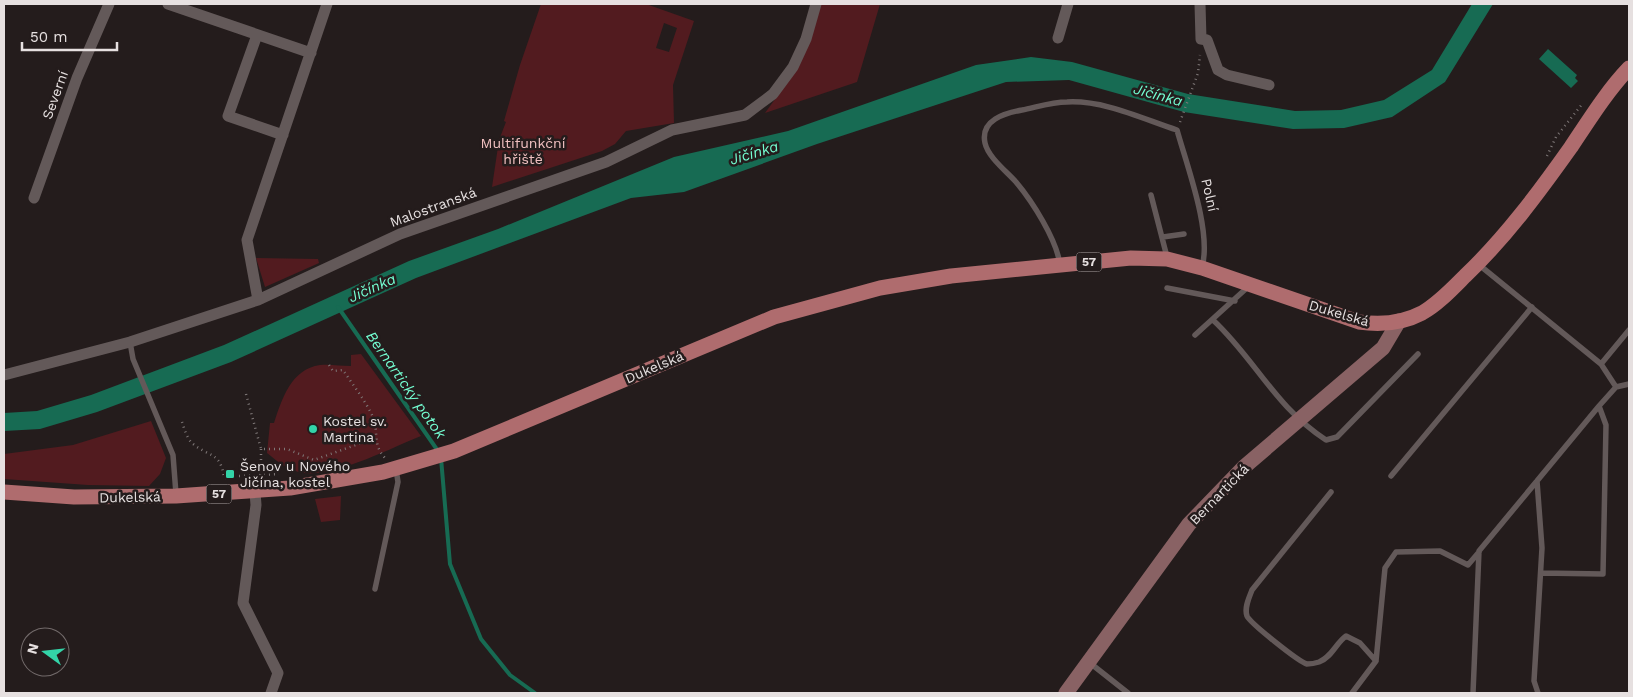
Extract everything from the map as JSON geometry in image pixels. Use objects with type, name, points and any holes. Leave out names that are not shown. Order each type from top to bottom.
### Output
[{"type":"main road","name":"Dukelská","points":[[4,492],[74,497],[176,496],[255,492],[320,485],[396,469],[454,451],[741,330],[809,306],[915,281],[1131,258],[1167,259],[1202,268],[1359,322],[1379,324],[1399,321],[1422,313],[1442,298],[1478,264],[1518,218],[1612,88],[1629,68]]},
{"type":"street","name":"Severní","points":[[34,198],[77,78],[109,4]]},
{"type":"street","points":[[168,4],[310,53]]},
{"type":"street","points":[[258,300],[247,240],[326,4]]},
{"type":"street","name":"Malostranská","points":[[4,375],[130,342],[258,300],[400,234],[606,162],[672,130],[745,115],[773,94],[793,67],[806,39],[816,4]]},
{"type":"street","points":[[1058,38],[1068,4]]},
{"type":"street","points":[[1200,4],[1201,39],[1207,40],[1218,70],[1227,75],[1269,84]]},
{"type":"street","points":[[257,35],[228,116],[283,135]]},
{"type":"street","name":"Bernartická","points":[[1066,693],[1189,524],[1244,467],[1383,348],[1399,321]]},
{"type":"street","points":[[255,492],[256,505],[243,603],[278,673],[271,693]]},
{"type":"lane","points":[[1060,265],[1059,254],[1044,223],[1018,184],[985,145],[985,132],[991,122],[1001,116],[1019,111],[1068,102],[1102,106],[1178,127]]},
{"type":"lane","name":"Polní","points":[[1178,127],[1200,213],[1205,258],[1202,268]]},
{"type":"lane","points":[[1151,195],[1167,259]]},
{"type":"lane","points":[[1163,237],[1184,234]]},
{"type":"lane","points":[[1478,264],[1601,364],[1616,387]]},
{"type":"lane","points":[[1195,335],[1235,301],[1250,285]]},
{"type":"lane","points":[[1167,288],[1235,301]]},
{"type":"lane","points":[[1391,476],[1532,307]]},
{"type":"lane","points":[[1213,320],[1229,335],[1269,390],[1298,420],[1326,440],[1337,437],[1418,354]]},
{"type":"lane","points":[[1601,364],[1629,330]]},
{"type":"lane","points":[[130,342],[133,359],[173,455],[176,496]]},
{"type":"lane","points":[[1352,693],[1376,661],[1384,568],[1396,552],[1440,551],[1468,565],[1599,406],[1616,387],[1629,384]]},
{"type":"lane","points":[[1541,573],[1603,574],[1606,426],[1599,406]]},
{"type":"lane","points":[[375,589],[398,482],[396,469]]},
{"type":"lane","points":[[1537,481],[1542,548],[1534,681],[1538,693]]},
{"type":"lane","points":[[1331,492],[1252,590],[1247,603],[1247,616],[1252,623],[1292,655],[1307,664],[1318,662],[1332,653],[1346,636],[1360,643],[1376,661]]},
{"type":"lane","points":[[1473,693],[1479,551]]},
{"type":"lane","points":[[1088,662],[1128,693]]},
{"type":"path","points":[[1178,127],[1198,74]]},
{"type":"path","points":[[1546,158],[1556,137],[1585,100]]},
{"type":"path","points":[[330,365],[333,370],[343,370],[366,404],[374,420],[375,438],[380,452],[387,461],[378,463]]},
{"type":"path","points":[[246,394],[261,449],[261,474]]},
{"type":"path","points":[[182,422],[191,442],[212,454],[222,465],[224,478],[286,473]]},
{"type":"path","points":[[261,449],[287,449],[314,460],[375,438]]},
{"type":"green space","name":"Multifunkční hřiště","points":[[541,4],[646,4],[694,21],[673,85],[674,123],[626,131],[615,144],[602,151],[492,187],[499,140],[506,122],[504,121],[520,65]],"holes":[[[664,23],[677,28],[669,52],[656,48]]]},
{"type":"green space","points":[[820,4],[880,4],[857,82],[765,113],[797,69]]},
{"type":"green space","points":[[256,258],[318,259],[319,263],[265,287]]},
{"type":"green space","points":[[361,354],[421,436],[363,461],[331,471],[317,473],[304,473],[293,470],[267,453],[270,423],[274,423],[284,395],[295,379],[302,372],[320,365],[351,366],[351,355]]},
{"type":"green space","points":[[151,421],[166,458],[160,474],[149,486],[88,485],[4,479],[4,454],[73,445]]},
{"type":"green space","points":[[341,496],[340,520],[321,522],[315,499]]},
{"type":"water","name":"Jičínka","points":[[1472,4],[1493,4],[1445,82],[1392,117],[1344,128],[1293,129],[1184,112],[1069,80],[1006,82],[817,144],[684,192],[631,198],[416,278],[231,362],[97,412],[40,429],[4,431],[4,413],[37,411],[91,395],[224,345],[409,261],[498,229],[674,157],[788,131],[976,65],[1031,57],[1072,62],[1188,94],[1295,111],[1341,110],[1384,100],[1432,70]]},
{"type":"water","points":[[1548,49],[1577,75],[1575,78],[1578,81],[1571,88],[1539,59]]},
{"type":"waterway","name":"Bernartický potok","points":[[338,307],[438,451]]},
{"type":"waterway","name":"Bernartický potok","points":[[441,458],[450,564],[481,639],[510,675],[535,693]]},
{"type":"place","name":"Kostel sv. Martina","points":[[313,429]]},
{"type":"place","name":"Šenov u Nového Jičína, kostel","points":[[230,474]]}]
